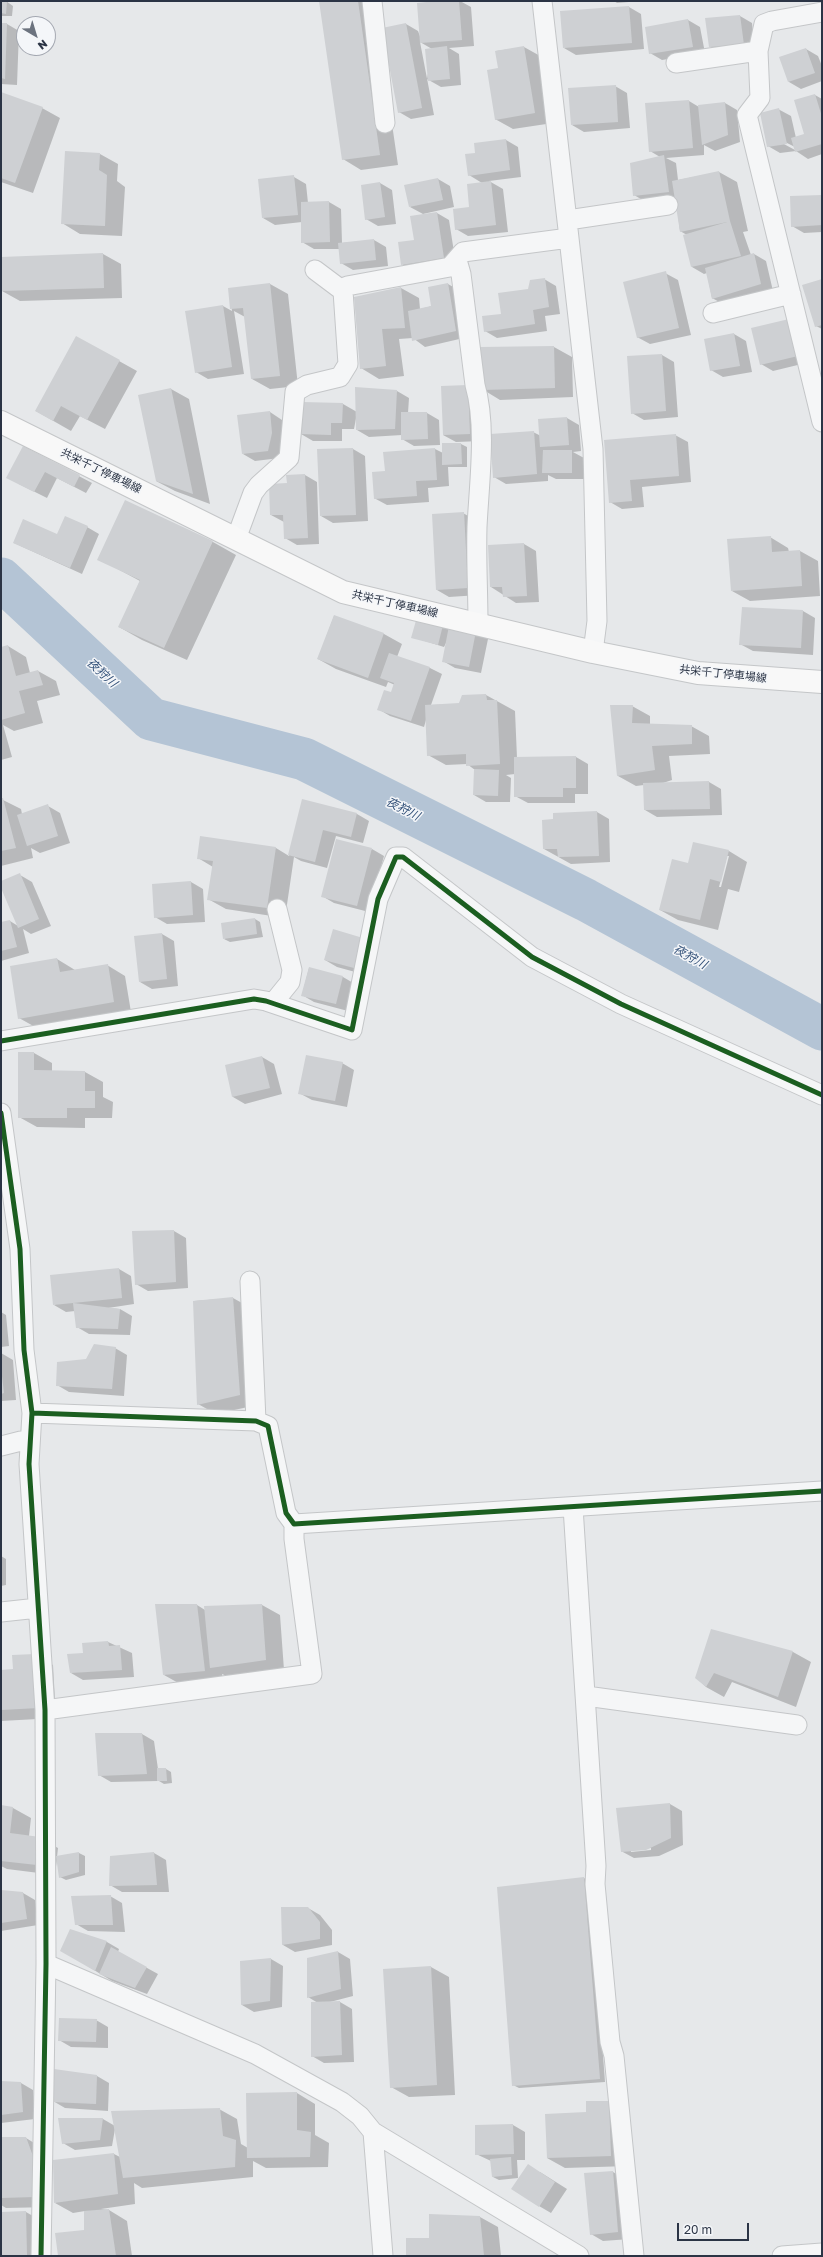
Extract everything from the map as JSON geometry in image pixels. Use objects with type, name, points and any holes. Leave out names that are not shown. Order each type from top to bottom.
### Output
[{"type":"main road","name":"共栄千丁停車場線","points":[[1,422],[343,592],[593,652],[698,673],[822,682]]},
{"type":"street","points":[[372,1],[385,123]]},
{"type":"street","points":[[542,1],[593,449],[597,621],[593,652]]},
{"type":"street","points":[[822,12],[772,20],[764,24],[758,51],[760,98],[747,115],[822,422]]},
{"type":"street","points":[[676,63],[758,51]]},
{"type":"street","points":[[236,539],[253,493],[259,485],[289,458],[295,392],[307,385],[340,377],[348,364],[343,291],[347,286],[450,267],[463,252],[668,205]]},
{"type":"street","points":[[457,260],[462,274],[474,385],[480,402],[480,488],[477,527],[478,624]]},
{"type":"street","points":[[315,270],[343,291]]},
{"type":"street","points":[[713,313],[790,294]]},
{"type":"street","points":[[1,1041],[254,999],[273,1003],[352,1030],[378,899],[396,857],[403,857],[532,957],[621,1004],[822,1095]]},
{"type":"street","points":[[273,1003],[290,982],[292,970],[277,909]]},
{"type":"street","points":[[1,1113],[20,1249],[24,1350],[32,1414],[29,1464],[45,1710],[46,1964],[41,2256]]},
{"type":"street","points":[[250,1281],[256,1421]]},
{"type":"street","points":[[32,1414],[256,1421],[268,1426],[286,1513],[294,1524],[294,1539],[312,1674],[45,1710]]},
{"type":"street","points":[[1,1446],[21,1441],[30,1441]]},
{"type":"street","points":[[294,1524],[822,1491]]},
{"type":"street","points":[[573,1507],[596,1866],[595,1884],[610,2042],[615,2064],[634,2256]]},
{"type":"street","points":[[1,1612],[38,1608]]},
{"type":"street","points":[[586,1696],[797,1725]]},
{"type":"street","points":[[46,1964],[255,2054],[342,2102],[360,2116],[374,2132],[579,2256]]},
{"type":"street","points":[[374,2132],[383,2256]]},
{"type":"street","points":[[782,2256],[822,2253]]},
{"type":"building","points":[[1,1],[7,1],[6,14],[1,13]]},
{"type":"building","points":[[319,1],[358,1],[380,155],[342,160]]},
{"type":"building","points":[[459,1],[462,40],[420,43],[417,3]]},
{"type":"building","points":[[629,6],[632,43],[563,48],[560,11]]},
{"type":"building","points":[[740,15],[744,45],[709,47],[705,18]]},
{"type":"building","points":[[688,19],[693,47],[649,54],[645,27]]},
{"type":"building","points":[[1,23],[7,23],[5,79],[1,78]]},
{"type":"building","points":[[406,23],[422,108],[398,113],[382,28]]},
{"type":"building","points":[[447,46],[450,79],[428,81],[425,49]]},
{"type":"building","points":[[524,46],[535,113],[495,120],[487,70],[498,68],[495,51]]},
{"type":"building","points":[[806,48],[815,73],[788,82],[779,57]]},
{"type":"building","points":[[616,85],[618,122],[571,125],[568,88]]},
{"type":"building","points":[[1,92],[43,107],[15,183],[1,178]]},
{"type":"building","points":[[815,94],[822,117],[822,144],[795,152],[791,138],[804,134],[794,100]]},
{"type":"building","points":[[689,100],[693,148],[649,152],[645,103]]},
{"type":"building","points":[[725,102],[728,135],[702,145],[698,105]]},
{"type":"building","points":[[779,108],[787,144],[767,147],[760,113]]},
{"type":"building","points":[[506,139],[510,170],[468,176],[465,154],[475,153],[474,143]]},
{"type":"building","points":[[65,151],[100,153],[99,170],[107,175],[105,226],[61,224]]},
{"type":"building","points":[[664,155],[669,192],[633,196],[630,163]]},
{"type":"building","points":[[719,171],[730,221],[741,256],[691,267],[683,235],[727,222],[680,232],[672,181]]},
{"type":"building","points":[[294,175],[298,215],[262,218],[258,179]]},
{"type":"building","points":[[438,178],[443,200],[409,207],[404,185]]},
{"type":"building","points":[[491,181],[496,225],[455,230],[453,209],[469,207],[467,184]]},
{"type":"building","points":[[380,182],[385,217],[365,220],[361,185]]},
{"type":"building","points":[[822,195],[822,225],[791,227],[790,196]]},
{"type":"building","points":[[329,201],[330,242],[301,243],[301,202]]},
{"type":"building","points":[[437,212],[444,258],[401,265],[398,242],[414,240],[410,216]]},
{"type":"building","points":[[374,239],[376,260],[340,264],[338,243]]},
{"type":"building","points":[[103,253],[104,288],[1,291],[1,257]]},
{"type":"building","points":[[754,253],[761,284],[712,299],[705,268]]},
{"type":"building","points":[[666,271],[679,328],[637,338],[623,282]]},
{"type":"building","points":[[545,278],[549,307],[533,310],[535,324],[484,332],[482,316],[501,314],[498,293],[528,289],[530,280]]},
{"type":"building","points":[[822,279],[822,325],[815,327],[802,285]]},
{"type":"building","points":[[270,283],[280,376],[251,379],[243,308],[230,309],[228,288]]},
{"type":"building","points":[[448,283],[456,331],[412,341],[408,311],[431,306],[428,287]]},
{"type":"building","points":[[401,287],[405,328],[382,329],[386,366],[360,369],[354,297]]},
{"type":"building","points":[[223,305],[232,367],[195,373],[185,311]]},
{"type":"building","points":[[789,319],[798,356],[760,365],[751,328]]},
{"type":"building","points":[[734,333],[740,366],[710,371],[704,339]]},
{"type":"building","points":[[76,336],[120,360],[87,420],[61,406],[53,421],[35,411]]},
{"type":"building","points":[[554,346],[555,388],[481,390],[480,347]]},
{"type":"building","points":[[662,354],[666,411],[631,414],[627,356]]},
{"type":"building","points":[[468,385],[470,434],[443,435],[441,386]]},
{"type":"building","points":[[355,387],[397,390],[395,429],[356,430]]},
{"type":"building","points":[[171,388],[193,494],[156,481],[138,395]]},
{"type":"building","points":[[302,402],[343,403],[342,423],[331,423],[331,435],[300,434]]},
{"type":"building","points":[[270,411],[272,433],[268,451],[242,454],[237,415]]},
{"type":"building","points":[[401,412],[427,412],[428,439],[401,440]]},
{"type":"building","points":[[567,417],[569,445],[540,447],[538,419]]},
{"type":"building","points":[[534,431],[537,474],[493,478],[490,434]]},
{"type":"building","points":[[676,434],[679,476],[630,480],[632,501],[609,503],[604,440]]},
{"type":"building","points":[[442,443],[461,443],[462,464],[442,465]]},
{"type":"building","points":[[23,446],[80,475],[74,487],[45,472],[34,492],[6,478]]},
{"type":"building","points":[[353,448],[356,515],[320,516],[317,449]]},
{"type":"building","points":[[435,448],[437,480],[416,481],[417,496],[374,499],[372,472],[385,471],[383,452]]},
{"type":"building","points":[[543,450],[572,450],[572,473],[542,473]]},
{"type":"building","points":[[305,474],[308,538],[284,539],[283,515],[270,515],[269,484],[287,483],[286,475]]},
{"type":"building","points":[[125,500],[213,541],[164,648],[118,627],[140,580],[97,560]]},
{"type":"building","points":[[464,512],[468,588],[436,590],[432,514]]},
{"type":"building","points":[[65,516],[88,526],[70,568],[13,543],[23,519],[57,534]]},
{"type":"building","points":[[771,536],[772,552],[800,550],[802,586],[731,591],[727,539]]},
{"type":"building","points":[[524,543],[527,596],[503,597],[502,587],[490,587],[488,545]]},
{"type":"building","points":[[742,607],[803,610],[801,648],[739,645]]},
{"type":"building","points":[[334,615],[384,633],[368,678],[317,659]]},
{"type":"building","points":[[417,617],[443,625],[438,645],[411,638]]},
{"type":"building","points":[[449,626],[476,631],[469,667],[442,662]]},
{"type":"building","points":[[8,645],[16,676],[38,670],[43,685],[19,691],[25,713],[1,720],[1,647]]},
{"type":"building","points":[[389,653],[430,667],[411,721],[377,710],[384,690],[391,692],[394,683],[380,678]]},
{"type":"building","points":[[486,694],[487,700],[497,700],[500,764],[466,766],[466,754],[427,756],[425,705],[459,703],[462,695]]},
{"type":"building","points":[[610,705],[633,705],[632,723],[692,725],[692,744],[652,746],[655,770],[617,776]]},
{"type":"building","points":[[576,756],[576,788],[563,788],[563,797],[514,797],[514,757]]},
{"type":"building","points":[[474,769],[499,770],[498,796],[473,795]]},
{"type":"building","points":[[709,781],[710,809],[644,810],[643,783]]},
{"type":"building","points":[[1,798],[3,798],[16,848],[1,851]]},
{"type":"building","points":[[302,799],[357,813],[351,837],[323,830],[315,862],[288,855]]},
{"type":"building","points":[[48,804],[58,836],[27,846],[17,815]]},
{"type":"building","points":[[597,811],[599,856],[558,857],[557,849],[543,849],[542,820],[553,819],[553,813]]},
{"type":"building","points":[[200,836],[276,847],[267,908],[207,900],[213,861],[197,859]]},
{"type":"building","points":[[336,839],[372,848],[357,906],[321,897]]},
{"type":"building","points":[[693,842],[729,850],[721,882],[710,879],[700,920],[659,910],[672,859],[688,863]]},
{"type":"building","points":[[20,873],[39,919],[18,928],[1,888],[1,881]]},
{"type":"building","points":[[191,881],[193,915],[154,918],[152,884]]},
{"type":"building","points":[[255,918],[257,934],[223,939],[221,923]]},
{"type":"building","points":[[10,920],[17,947],[1,951],[1,922]]},
{"type":"building","points":[[333,929],[363,938],[354,968],[324,960]]},
{"type":"building","points":[[162,933],[167,979],[139,982],[134,936]]},
{"type":"building","points":[[57,958],[60,972],[108,964],[114,1002],[18,1019],[10,966]]},
{"type":"building","points":[[309,967],[343,976],[336,1004],[301,996]]},
{"type":"building","points":[[18,1052],[34,1052],[34,1070],[85,1071],[85,1091],[95,1091],[95,1108],[67,1108],[67,1118],[18,1118]]},
{"type":"building","points":[[306,1055],[343,1062],[335,1101],[298,1094]]},
{"type":"building","points":[[262,1056],[270,1088],[232,1097],[225,1065]]},
{"type":"building","points":[[174,1230],[176,1282],[135,1285],[132,1231]]},
{"type":"building","points":[[119,1268],[122,1298],[53,1305],[50,1275]]},
{"type":"building","points":[[233,1297],[240,1395],[197,1405],[193,1301]]},
{"type":"building","points":[[73,1303],[120,1309],[118,1329],[76,1328]]},
{"type":"building","points":[[94,1344],[116,1347],[112,1389],[56,1386],[57,1362],[86,1359]]},
{"type":"building","points":[[1,1368],[4,1393],[1,1394]]},
{"type":"building","points":[[155,1604],[197,1604],[205,1671],[163,1675]]},
{"type":"building","points":[[262,1604],[266,1660],[210,1668],[204,1606]]},
{"type":"building","points":[[711,1629],[793,1651],[778,1697],[714,1673],[706,1687],[695,1678]]},
{"type":"building","points":[[108,1641],[109,1646],[120,1645],[122,1670],[70,1673],[67,1654],[83,1653],[82,1643]]},
{"type":"building","points":[[35,1654],[38,1708],[1,1710],[1,1670],[13,1669],[12,1655]]},
{"type":"building","points":[[95,1733],[142,1733],[147,1774],[98,1776]]},
{"type":"building","points":[[157,1768],[166,1768],[167,1781],[157,1781]]},
{"type":"building","points":[[670,1803],[671,1838],[646,1850],[621,1852],[616,1808]]},
{"type":"building","points":[[1,1805],[13,1807],[10,1833],[40,1837],[37,1865],[1,1861]]},
{"type":"building","points":[[79,1852],[79,1872],[59,1878],[56,1856]]},
{"type":"building","points":[[154,1852],[157,1885],[109,1886],[110,1856]]},
{"type":"building","points":[[584,1877],[600,2079],[512,2086],[497,1887]]},
{"type":"building","points":[[1,1890],[23,1892],[27,1919],[1,1923]]},
{"type":"building","points":[[111,1895],[113,1925],[75,1925],[71,1896]]},
{"type":"building","points":[[281,1907],[308,1907],[320,1922],[320,1939],[282,1945]]},
{"type":"building","points":[[70,1929],[107,1941],[95,1971],[60,1951]]},
{"type":"building","points":[[111,1947],[147,1967],[135,1988],[99,1974]]},
{"type":"building","points":[[338,1951],[341,1989],[307,1998],[307,1958]]},
{"type":"building","points":[[271,1958],[270,2001],[241,2005],[240,1961]]},
{"type":"building","points":[[431,1966],[437,2085],[390,2088],[383,1969]]},
{"type":"building","points":[[340,2001],[342,2055],[311,2057],[311,2002]]},
{"type":"building","points":[[59,2018],[97,2019],[96,2042],[58,2041]]},
{"type":"building","points":[[54,2069],[97,2075],[96,2104],[52,2102]]},
{"type":"building","points":[[1,2081],[21,2082],[23,2112],[1,2115]]},
{"type":"building","points":[[297,2092],[297,2130],[311,2132],[310,2157],[247,2158],[246,2093]]},
{"type":"building","points":[[586,2101],[609,2101],[611,2156],[547,2158],[545,2114],[586,2112]]},
{"type":"building","points":[[220,2108],[223,2136],[236,2140],[235,2167],[123,2178],[111,2111]]},
{"type":"building","points":[[58,2118],[103,2118],[100,2140],[62,2144]]},
{"type":"building","points":[[513,2124],[514,2154],[475,2155],[475,2125]]},
{"type":"building","points":[[1,2137],[26,2137],[34,2159],[34,2197],[1,2198]]},
{"type":"building","points":[[114,2153],[118,2194],[54,2203],[53,2160]]},
{"type":"building","points":[[511,2157],[512,2175],[492,2177],[490,2159]]},
{"type":"building","points":[[528,2164],[555,2182],[539,2207],[511,2189]]},
{"type":"building","points":[[613,2171],[618,2232],[590,2235],[584,2173]]},
{"type":"building","points":[[109,2209],[116,2256],[58,2256],[55,2233],[84,2230],[84,2211]]},
{"type":"building","points":[[26,2211],[27,2256],[1,2256],[1,2212]]},
{"type":"building","points":[[429,2214],[480,2216],[484,2256],[406,2256],[406,2238],[429,2238]]},
{"type":"waterway","name":"夜狩川","points":[[1,579],[151,719],[304,759],[586,900],[822,1029]]},
{"type":"cycle path","points":[[1,1041],[254,999],[266,1001],[352,1030],[378,899],[396,857],[403,857],[532,957],[621,1004],[822,1095]]},
{"type":"cycle path","points":[[1,1113],[20,1249],[24,1350],[32,1413],[29,1464],[45,1710],[46,1964],[41,2256]]},
{"type":"cycle path","points":[[32,1413],[256,1421],[268,1426],[286,1513],[294,1524],[822,1491]]}]
